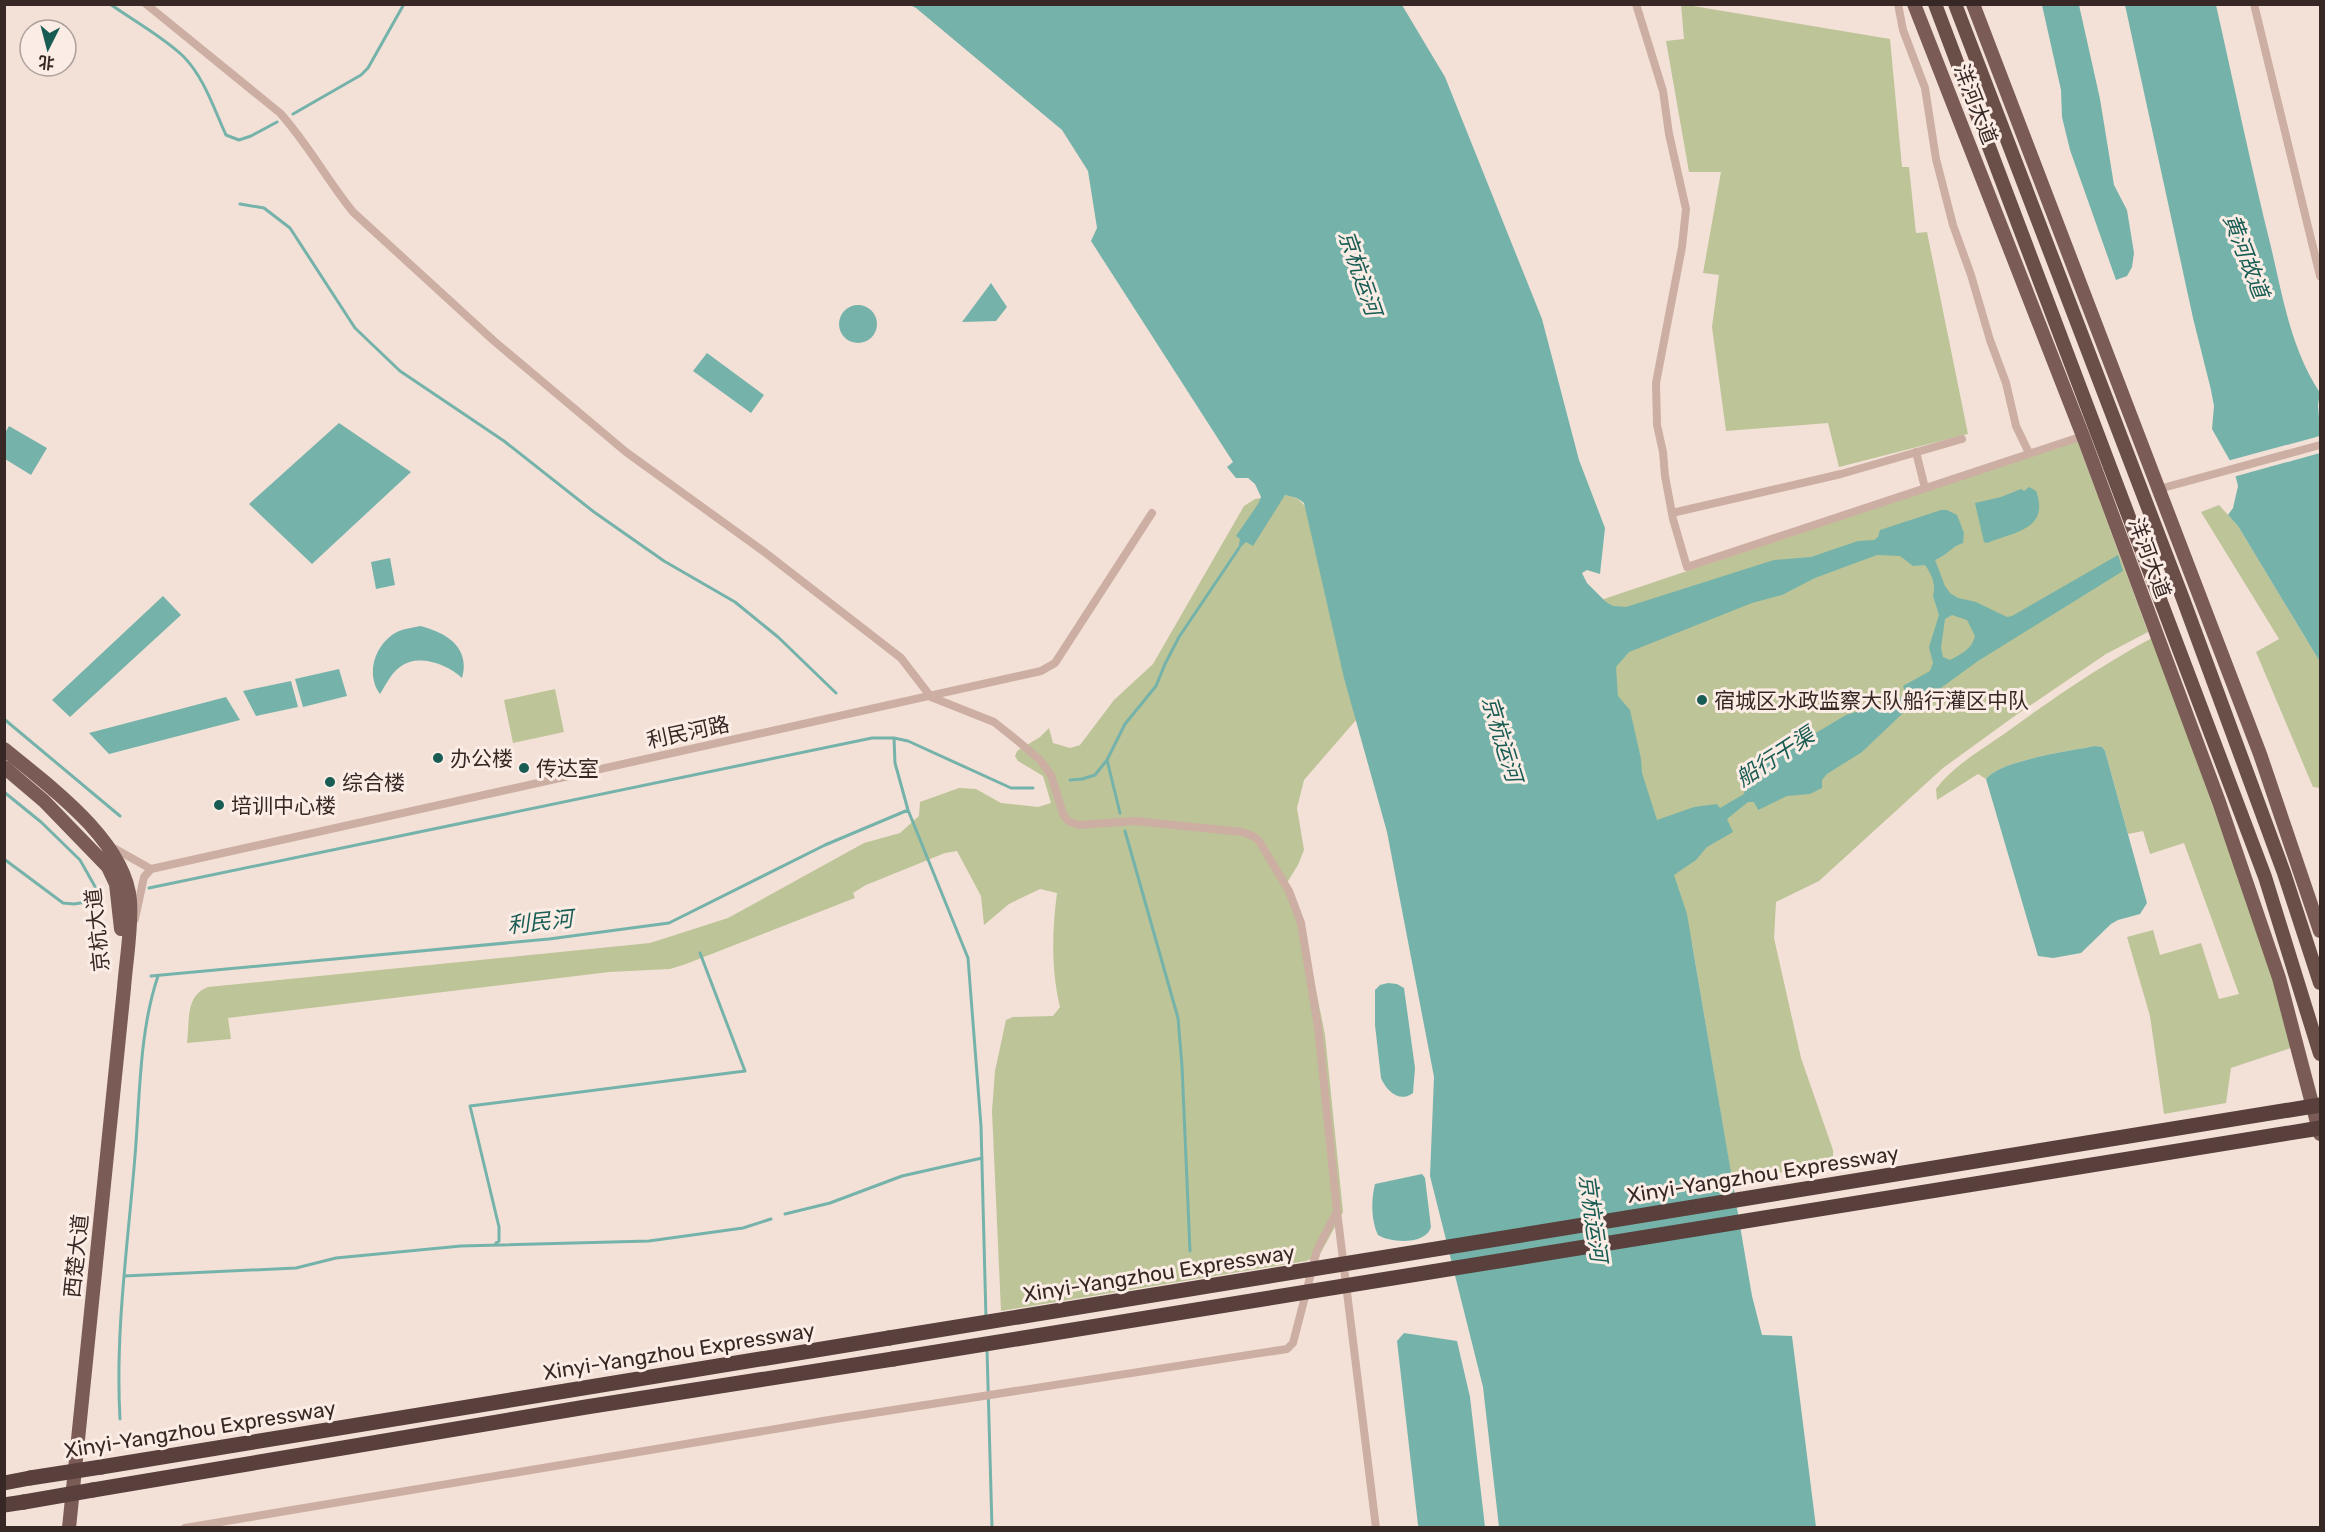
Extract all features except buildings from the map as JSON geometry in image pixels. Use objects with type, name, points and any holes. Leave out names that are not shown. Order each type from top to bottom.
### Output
[{"type":"highway","name":"洋河大道","points":[[1935,4],[2265,877],[2320,1054]]},
{"type":"highway","name":"洋河大道","points":[[1955,4],[2183,599],[2284,873],[2320,983]]},
{"type":"highway","name":"Xinyi-Yangzhou Expressway","points":[[4,1483],[2320,1105]]},
{"type":"highway","name":"Xinyi-Yangzhou Expressway","points":[[4,1505],[586,1407],[2320,1128]]},
{"type":"main road","name":"洋河大道","points":[[1914,4],[2083,436],[2266,936],[2320,1134]]},
{"type":"main road","name":"洋河大道","points":[[1973,4],[2260,754],[2320,931]]},
{"type":"main road","name":"京杭大道","points":[[4,749],[67,801],[119,861],[127,879],[131,902],[124,988]]},
{"type":"main road","name":"京杭大道","points":[[4,767],[44,801],[108,867],[116,884],[120,909],[124,988]]},
{"type":"main road","name":"西楚大道","points":[[69,1527],[124,988]]},
{"type":"street","points":[[146,4],[280,113],[298,133],[353,212],[494,341],[644,466],[725,522],[901,658],[931,697],[994,722],[1040,760],[1051,775],[1063,814],[1068,820],[1079,825],[1135,821],[1242,832],[1258,841],[1289,891],[1301,922],[1318,1027],[1337,1211],[1376,1527]]},
{"type":"street","points":[[1636,4],[1663,91],[1669,134],[1686,209],[1682,247],[1656,383],[1658,434],[1663,452],[1665,476],[1672,513],[1687,567],[2083,436]]},
{"type":"street","points":[[1898,4],[1903,30],[1925,88],[1936,159],[1953,225],[2006,383],[2016,426],[2029,453]]},
{"type":"street","points":[[2254,4],[2320,276]]},
{"type":"street","points":[[1672,513],[1840,474],[1962,439]]},
{"type":"street","points":[[2159,489],[2320,445]]},
{"type":"street","points":[[1916,452],[1925,488]]},
{"type":"street","name":"利民河路","points":[[151,869],[1041,671],[1054,663],[1152,513]]},
{"type":"street","points":[[105,843],[151,869],[144,877],[124,988]]},
{"type":"street","points":[[185,1527],[958,1399],[1287,1349],[1293,1343],[1317,1250],[1337,1211]]},
{"type":"green space","points":[[1681,4],[1890,39],[1902,167],[1909,167],[1916,233],[1927,232],[1968,434],[1839,467],[1828,423],[1726,431],[1712,327],[1719,275],[1703,273],[1721,172],[1689,172],[1666,41],[1684,39]]},
{"type":"green space","points":[[2077,440],[2148,632],[2106,654],[2016,715],[1943,768],[1819,881],[1776,902],[1774,938],[1801,1058],[1833,1150],[1833,1159],[1783,1172],[1731,1175],[1692,943],[1583,606]]},
{"type":"green space","points":[[1285,495],[1297,498],[1305,506],[1356,720],[1304,780],[1297,808],[1304,850],[1285,886],[1310,960],[1325,1035],[1343,1212],[1319,1256],[1306,1261],[1001,1311],[992,1111],[995,1071],[1006,1020],[1013,1017],[1053,1016],[1060,1007],[1053,950],[1057,893],[1040,889],[1009,904],[984,925],[981,896],[957,851],[945,853],[866,885],[853,893],[855,898],[670,969],[609,972],[228,1018],[231,1039],[187,1043],[192,1003],[195,996],[208,987],[650,943],[728,918],[864,843],[900,833],[919,816],[920,802],[959,788],[976,789],[1001,803],[1038,807],[1051,803],[1043,776],[1018,761],[1015,756],[1017,751],[1040,737],[1049,728],[1053,743],[1070,748],[1080,745],[1114,700],[1153,664],[1244,506],[1255,499]]},
{"type":"green space","points":[[2219,505],[2238,526],[2320,662],[2320,788],[2313,787],[2256,652],[2279,639],[2201,512]]},
{"type":"green space","points":[[2152,638],[2267,956],[2291,1048],[2231,1068],[2226,1103],[2164,1114],[2150,1016],[2127,937],[2153,930],[2160,955],[2201,943],[2219,999],[2239,994],[2184,843],[2150,854],[2143,831],[2128,834],[2102,747],[2095,746],[2020,762],[1994,772],[1986,779],[1978,774],[1937,800],[1936,789],[1977,752],[2095,671]]},
{"type":"green space","points":[[555,689],[564,732],[513,743],[504,700]]},
{"type":"water","points":[[910,5],[1402,5],[1445,77],[1542,319],[1579,460],[1605,528],[1600,574],[1587,570],[1582,573],[1587,583],[1613,606],[1626,607],[1774,560],[1811,557],[1858,541],[1874,540],[1878,537],[1880,530],[1941,510],[1957,515],[1964,533],[1963,543],[1935,560],[1945,586],[1958,598],[1976,602],[2007,617],[2118,555],[2123,571],[1978,661],[1916,706],[1904,712],[1862,752],[1827,774],[1822,780],[1822,788],[1810,794],[1787,796],[1758,810],[1754,802],[1748,802],[1727,819],[1733,832],[1707,847],[1696,860],[1674,875],[1687,914],[1752,1296],[1762,1335],[1792,1336],[1816,1527],[1499,1527],[1483,1387],[1430,1176],[1434,1077],[1387,832],[1344,678],[1304,503],[1297,498],[1285,495],[1253,546],[1246,542],[1238,550],[1240,539],[1236,536],[1261,497],[1255,484],[1248,478],[1236,478],[1227,467],[1233,462],[1091,241],[1097,228],[1088,171],[1062,130]],"holes":[[[1877,555],[1900,556],[1913,566],[1925,565],[1931,576],[1934,584],[1933,596],[1939,615],[1929,647],[1933,663],[1930,671],[1903,686],[1906,694],[1904,697],[1846,715],[1809,737],[1797,738],[1789,734],[1780,741],[1774,757],[1742,779],[1746,786],[1744,794],[1720,808],[1717,804],[1694,807],[1657,820],[1642,773],[1630,710],[1618,696],[1616,667],[1629,652],[1752,603],[1782,595],[1815,578]],[[1952,615],[1967,620],[1975,636],[1969,648],[1950,660],[1943,657],[1941,648],[1945,619]]]},
{"type":"water","points":[[2042,5],[2079,5],[2100,99],[2114,185],[2127,210],[2134,253],[2132,267],[2127,276],[2116,280],[2070,150],[2062,117],[2061,90]]},
{"type":"water","name":"黄河故道","points":[[2125,5],[2216,5],[2284,304],[2302,359],[2320,393],[2318,405],[2320,430],[2320,662],[2238,526],[2228,515],[2233,508],[2238,486],[2233,466],[2212,429],[2214,406],[2211,390],[2193,318]]},
{"type":"water","points":[[991,283],[1007,307],[996,321],[962,322]]},
{"type":"water","points":[[858,305],[872,310],[877,324],[872,338],[858,343],[844,338],[839,324],[844,310]]},
{"type":"water","points":[[707,353],[764,395],[751,413],[693,371]]},
{"type":"water","points":[[339,423],[411,472],[312,564],[249,504]]},
{"type":"water","points":[[9,426],[47,448],[31,475],[5,459],[5,433]]},
{"type":"water","points":[[2029,487],[2036,491],[2039,504],[2038,514],[2034,521],[2018,532],[1987,543],[1984,542],[1975,503],[2001,497],[2021,489],[2024,491]]},
{"type":"water","points":[[390,558],[395,585],[376,589],[371,562]]},
{"type":"water","points":[[163,596],[181,615],[70,717],[52,700]]},
{"type":"water","points":[[420,626],[438,632],[454,643],[463,658],[462,678],[441,665],[415,661],[397,670],[380,694],[373,679],[373,670],[381,647],[395,633]]},
{"type":"water","points":[[339,669],[347,696],[303,707],[295,679]]},
{"type":"water","points":[[291,681],[298,707],[256,716],[243,691]]},
{"type":"water","points":[[226,697],[240,720],[109,754],[89,733]]},
{"type":"water","points":[[2095,746],[2102,747],[2105,751],[2147,903],[2140,914],[2111,924],[2081,953],[2053,958],[2038,956],[1986,779],[1994,772],[2020,762]]},
{"type":"water","points":[[1388,983],[1404,988],[1415,1068],[1413,1093],[1403,1097],[1390,1092],[1381,1078],[1375,1025],[1375,990],[1380,985]]},
{"type":"water","points":[[1422,1174],[1425,1178],[1431,1227],[1428,1233],[1408,1241],[1391,1240],[1378,1235],[1372,1210],[1375,1184]]},
{"type":"water","points":[[1404,1333],[1457,1341],[1470,1397],[1485,1527],[1420,1528],[1418,1525],[1397,1341]]},
{"type":"pier","points":[[2320,436],[2320,453],[2233,477],[2227,461]]},
{"type":"waterway","points":[[110,4],[157,35],[183,56],[203,83],[226,135],[239,140],[277,122]]},
{"type":"waterway","points":[[293,114],[361,75],[368,68],[404,4]]},
{"type":"waterway","points":[[240,204],[264,208],[290,228],[355,328],[400,371],[504,441],[594,512],[664,561],[735,602],[778,637],[836,693]]},
{"type":"waterway","points":[[1070,780],[1095,775],[1107,760],[1125,724],[1156,686],[1179,637],[1239,548]]},
{"type":"waterway","points":[[4,719],[120,816]]},
{"type":"waterway","points":[[149,888],[872,738],[894,738],[908,741],[1011,788],[1033,788]]},
{"type":"waterway","points":[[894,738],[895,763],[908,810],[968,958],[981,1126],[986,1319]]},
{"type":"waterway","points":[[1107,760],[1120,813]]},
{"type":"waterway","points":[[4,792],[41,822],[80,860],[102,899]]},
{"type":"waterway","name":"利民河","points":[[151,976],[549,939],[669,923],[825,845],[908,810]]},
{"type":"waterway","points":[[1125,831],[1178,1018],[1190,1251]]},
{"type":"waterway","points":[[4,859],[63,903],[93,901]]},
{"type":"waterway","points":[[496,1243],[499,1241],[499,1227],[470,1106],[745,1071],[700,953]]},
{"type":"waterway","points":[[120,1419],[119,1353],[141,1065],[147,1019],[158,976]]},
{"type":"waterway","points":[[785,1214],[830,1203],[902,1176],[982,1158]]},
{"type":"waterway","points":[[124,1276],[296,1268],[336,1258],[461,1246],[649,1241],[743,1228],[771,1219]]},
{"type":"waterway","points":[[987,1349],[992,1528]]},
{"type":"place","name":"宿城区水政监察大队船行灌区中队","points":[[1702,700]]},
{"type":"place","name":"办公楼","points":[[438,758]]},
{"type":"place","name":"传达室","points":[[524,768]]},
{"type":"place","name":"综合楼","points":[[330,782]]},
{"type":"place","name":"培训中心楼","points":[[219,805]]},
{"type":"water label","name":"京杭运河","points":[[1360,273]]},
{"type":"water label","name":"京杭运河","points":[[1502,739]]},
{"type":"water label","name":"船行干渠","points":[[1775,757]]},
{"type":"water label","name":"京杭运河","points":[[1593,1218]]}]
